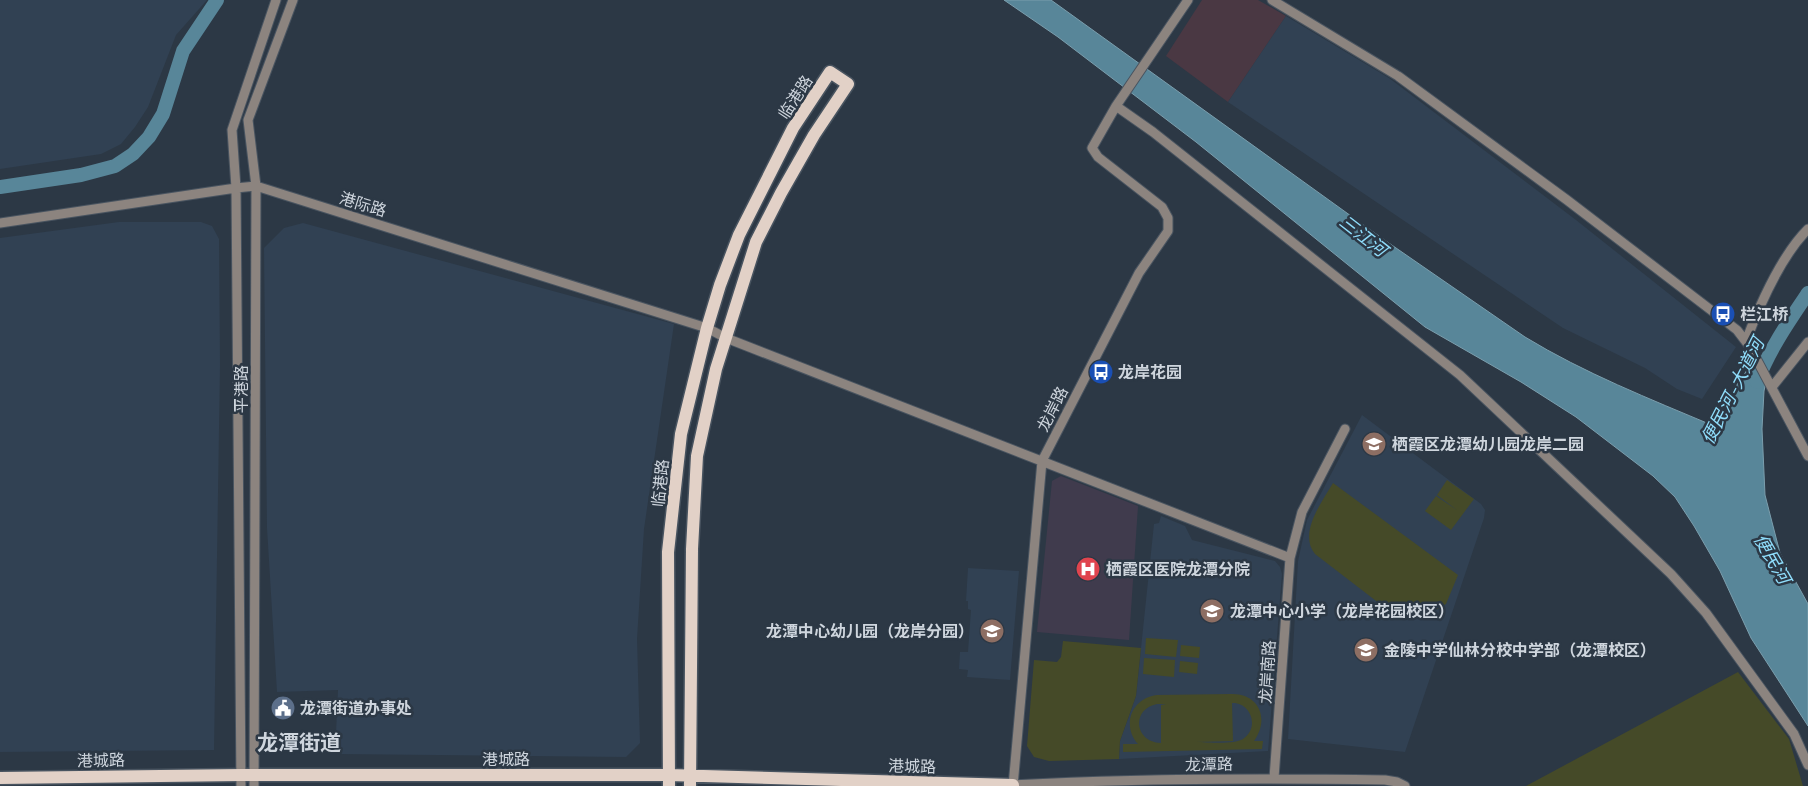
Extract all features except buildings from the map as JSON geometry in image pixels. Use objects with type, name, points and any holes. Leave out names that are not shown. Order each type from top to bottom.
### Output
[{"type":"main road","name":"临港路","points":[[669,781],[668,552],[681,434],[707,328],[720,284],[739,235],[793,128],[830,72],[848,84],[814,136],[781,193],[756,242],[716,368],[697,456],[692,549],[690,781]]},
{"type":"main road","name":"港城路","points":[[0,778],[690,781],[1013,785]]},
{"type":"street","name":"平港路","points":[[241,780],[236,188],[232,130],[276,0]]},
{"type":"street","name":"平港路","points":[[254,780],[256,186],[248,120],[292,0]]},
{"type":"street","points":[[1188,0],[1116,106],[1153,132],[1460,375],[1558,465],[1671,574],[1706,613],[1794,734],[1808,765]]},
{"type":"street","points":[[1272,0],[1398,76],[1567,200],[1726,322],[1748,344],[1808,456]]},
{"type":"street","name":"龙岸路","points":[[1013,785],[1042,461],[1139,273],[1168,231],[1168,218],[1162,207],[1098,157],[1092,148],[1116,106]]},
{"type":"street","name":"港际路","points":[[0,223],[256,186],[707,328],[726,338],[1290,558]]},
{"type":"street","points":[[1748,344],[1752,324],[1784,259],[1798,239],[1808,229]]},
{"type":"street","points":[[1771,385],[1808,342]]},
{"type":"street","name":"龙岸南路","points":[[1274,778],[1290,558],[1302,512],[1345,430]]},
{"type":"street","name":"龙潭路","points":[[1013,785],[1080,781],[1274,778],[1385,780],[1406,786]]},
{"type":"shaded area","points":[[0,0],[207,0],[176,35],[148,107],[121,144],[101,154],[0,169]]},
{"type":"shaded area","points":[[1202,0],[1258,0],[1286,16],[1228,102],[1166,56]]},
{"type":"shaded area","points":[[1286,16],[1389,78],[1576,220],[1736,347],[1702,399],[1677,389],[1645,368],[1563,328],[1228,102]]},
{"type":"shaded area","points":[[119,222],[201,222],[212,226],[219,239],[220,365],[214,750],[0,752],[0,238]]},
{"type":"shaded area","points":[[303,223],[674,324],[644,529],[637,639],[640,743],[626,757],[338,754],[336,733],[338,690],[277,692],[267,528],[264,248],[284,228]]},
{"type":"shaded area","name":"金陵中学仙林分校中学部（龙潭校区）","points":[[1362,415],[1481,504],[1485,510],[1484,518],[1405,752],[1288,739],[1298,561],[1307,520]]},
{"type":"shaded area","name":"栖霞区医院龙潭分院","points":[[1061,476],[1138,506],[1129,640],[1037,632],[1052,481]]},
{"type":"shaded area","name":"龙潭中心小学（龙岸花园校区）","points":[[1161,516],[1185,526],[1192,540],[1275,561],[1280,567],[1282,574],[1268,751],[1119,759],[1120,741],[1136,696],[1154,524],[1159,523]]},
{"type":"shaded area","name":"龙潭中心幼儿园（龙岸分园）","points":[[968,568],[1019,571],[1010,680],[967,677],[968,670],[959,669],[960,652],[968,652],[971,610],[968,609],[968,601],[966,601]]},
{"type":"green space","points":[[1447,480],[1474,499],[1451,530],[1425,511],[1436,496],[1457,510],[1437,495]]},
{"type":"green space","points":[[1333,483],[1458,575],[1446,604],[1417,618],[1404,619],[1397,617],[1315,554],[1310,546],[1310,527],[1318,508]]},
{"type":"green space","points":[[1146,638],[1178,640],[1176,657],[1145,654]]},
{"type":"green space","points":[[1063,641],[1141,648],[1136,696],[1120,741],[1119,759],[1049,761],[1034,757],[1027,746],[1034,660],[1057,662],[1061,657]]},
{"type":"green space","points":[[1181,645],[1200,647],[1199,658],[1180,656]]},
{"type":"green space","points":[[1144,658],[1175,660],[1174,677],[1143,674]]},
{"type":"green space","points":[[1180,661],[1198,663],[1197,674],[1179,672]]},
{"type":"green space","points":[[1738,672],[1789,739],[1803,786],[1526,786]]},
{"type":"green space","points":[[1231,694],[1249,698],[1259,709],[1261,716],[1259,733],[1254,741],[1263,741],[1262,749],[1123,752],[1123,744],[1138,744],[1130,729],[1130,721],[1136,707],[1148,697],[1157,695]],"holes":[[[1232,703],[1244,707],[1251,716],[1252,723],[1248,734],[1243,739],[1233,742],[1196,742],[1233,741]],[[1157,704],[1166,704],[1161,705],[1161,743],[1145,737],[1139,725],[1143,712]]]},
{"type":"water","points":[[1004,0],[1051,0],[1383,239],[1525,337],[1594,374],[1714,426],[1724,419],[1735,388],[1755,356],[1767,377],[1764,391],[1762,429],[1765,495],[1780,553],[1808,604],[1808,726],[1751,638],[1720,571],[1694,526],[1675,497],[1653,476],[1576,417],[1521,382],[1425,327],[1196,142],[1058,37]]},
{"type":"waterway","points":[[0,187],[81,175],[115,166],[133,154],[149,137],[163,114],[183,51],[217,0]]},
{"type":"waterway","name":"便民河-大道河","points":[[1757,382],[1773,347],[1808,293]]},
{"type":"place","name":"栏江桥","points":[[1723,314]]},
{"type":"place","name":"龙岸花园","points":[[1101,372]]},
{"type":"place","name":"栖霞区龙潭幼儿园龙岸二园","points":[[1374,444]]},
{"type":"place","name":"栖霞区医院龙潭分院","points":[[1088,569]]},
{"type":"place","name":"龙潭中心小学（龙岸花园校区）","points":[[1212,611]]},
{"type":"place","name":"龙潭中心幼儿园（龙岸分园）","points":[[992,631]]},
{"type":"place","name":"金陵中学仙林分校中学部（龙潭校区）","points":[[1366,650]]},
{"type":"place","name":"龙潭街道办事处","points":[[283,708]]},
{"type":"district","name":"龙潭街道","points":[[299,743]]},
{"type":"water label","name":"三江河","points":[[1363,236]]},
{"type":"water label","name":"便民河","points":[[1772,559]]}]
